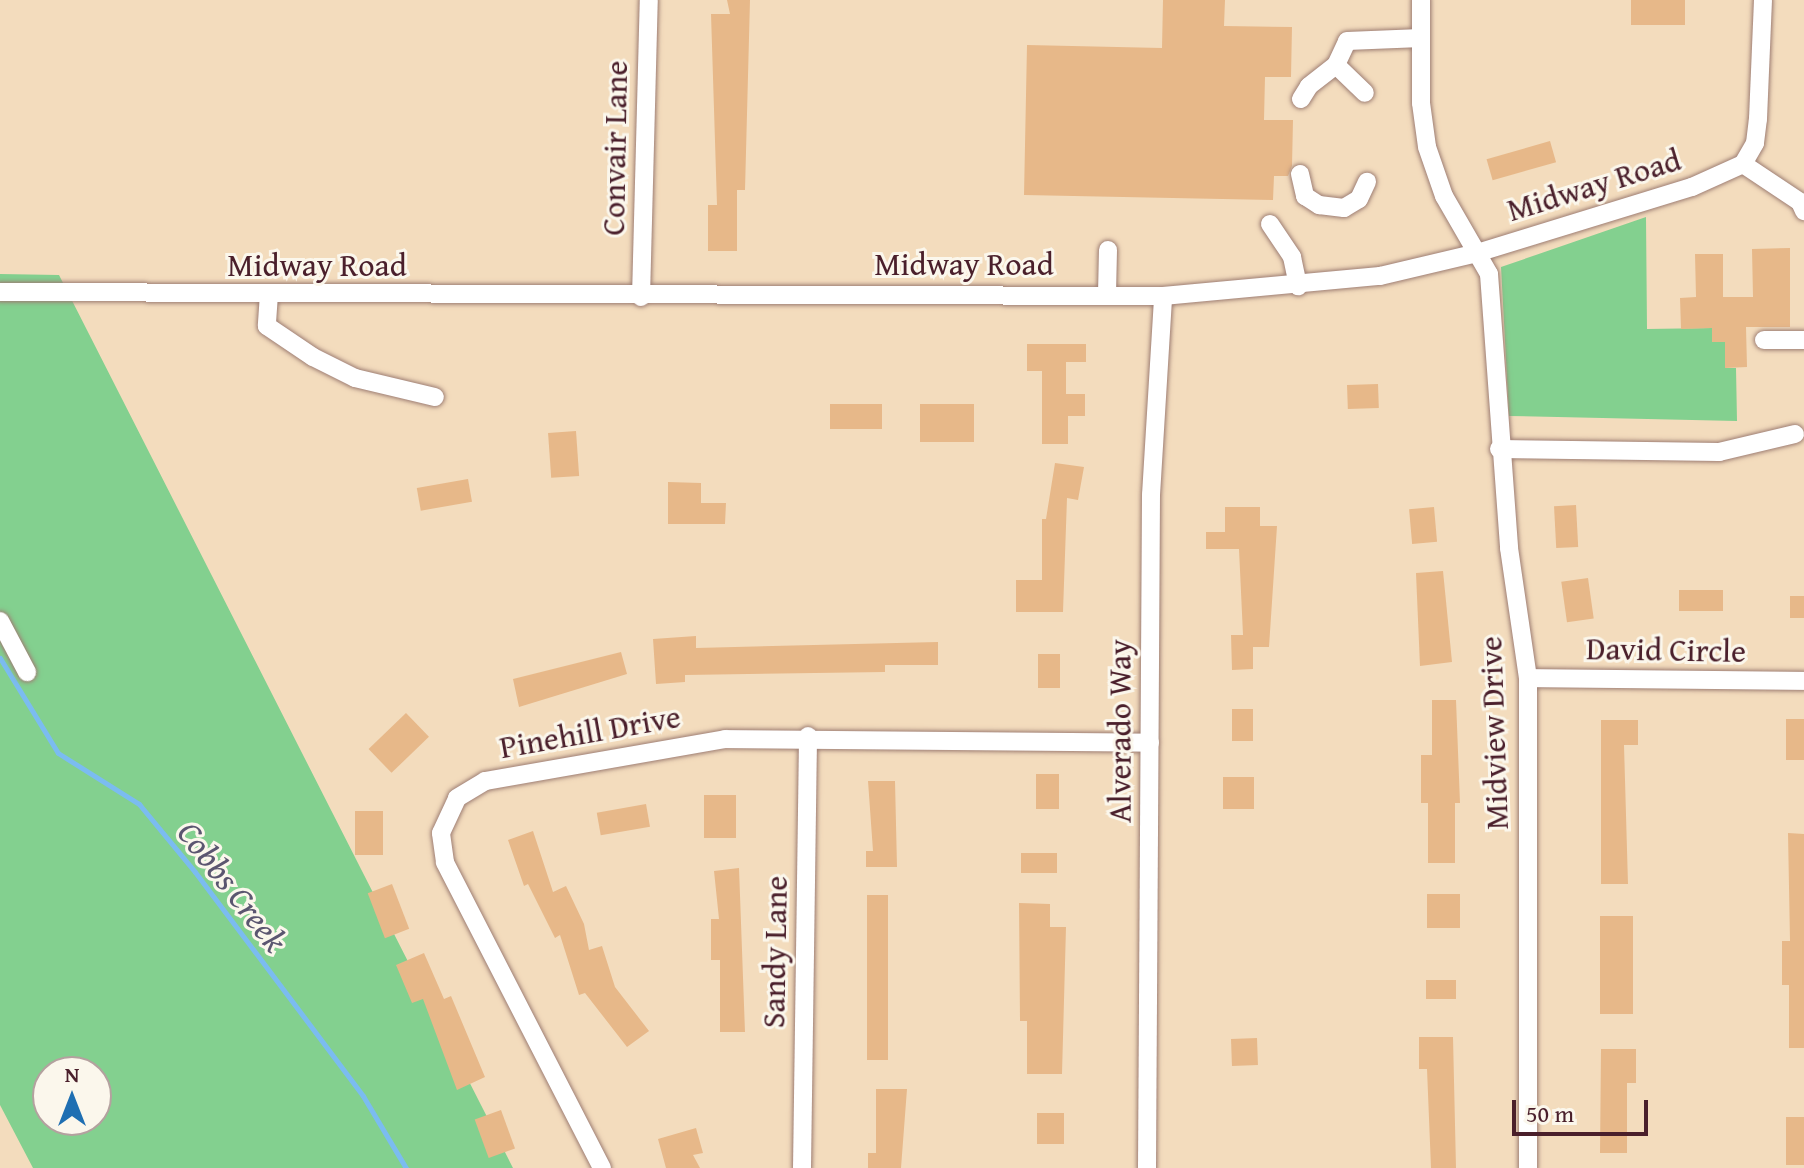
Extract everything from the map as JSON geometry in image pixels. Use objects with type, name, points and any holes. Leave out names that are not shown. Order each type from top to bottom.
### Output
[{"type":"street","name":"Convair Lane","points":[[641,297],[649,0]]},
{"type":"street","name":"Midview Drive","points":[[1421,0],[1421,103],[1427,147],[1444,196],[1489,274],[1499,449],[1528,678],[1528,1168]]},
{"type":"street","points":[[1763,0],[1758,119],[1755,143],[1743,164],[1800,202],[1804,211]]},
{"type":"street","points":[[1301,99],[1309,86],[1336,65],[1347,41],[1421,38]]},
{"type":"street","points":[[1336,65],[1365,93]]},
{"type":"street","name":"Midway Road","points":[[0,292],[641,297],[1163,296],[1298,286],[1380,276],[1477,253],[1692,187],[1743,164]]},
{"type":"street","points":[[1300,174],[1305,196],[1319,205],[1344,208],[1359,199],[1367,182]]},
{"type":"street","points":[[1270,224],[1292,257],[1298,286]]},
{"type":"street","points":[[1107,294],[1108,250]]},
{"type":"street","points":[[269,294],[267,326],[313,357],[355,378],[435,397]]},
{"type":"street","name":"Alverado Way","points":[[1147,1168],[1151,495],[1163,296]]},
{"type":"street","points":[[1764,340],[1804,340]]},
{"type":"street","points":[[1499,449],[1719,452],[1755,447],[1795,434]]},
{"type":"street","points":[[0,621],[27,672]]},
{"type":"street","name":"David Circle","points":[[1528,678],[1804,681]]},
{"type":"street","name":"Pinehill Drive","points":[[602,1168],[445,862],[441,833],[446,816],[457,798],[485,781],[725,739],[808,736],[1150,743]]},
{"type":"street","name":"Sandy Lane","points":[[802,1168],[808,736]]},
{"type":"green space","points":[[1646,217],[1647,329],[1712,328],[1725,342],[1726,368],[1736,368],[1737,421],[1509,416],[1501,267]]},
{"type":"green space","points":[[0,274],[59,275],[513,1168],[33,1168],[0,1105]]},
{"type":"building","points":[[727,0],[750,0],[745,190],[737,190],[737,251],[708,251],[708,205],[717,205],[711,14],[730,14]]},
{"type":"building","points":[[1163,0],[1225,0],[1224,26],[1292,27],[1291,77],[1265,77],[1264,120],[1293,120],[1292,166],[1288,176],[1274,176],[1273,200],[1024,195],[1027,45],[1162,48]]},
{"type":"building","points":[[1631,0],[1685,0],[1685,25],[1631,25]]},
{"type":"building","points":[[1550,141],[1556,162],[1493,180],[1487,159]]},
{"type":"building","points":[[1790,248],[1790,327],[1746,327],[1747,367],[1725,368],[1725,342],[1712,342],[1712,328],[1681,329],[1680,298],[1696,297],[1695,254],[1723,254],[1723,297],[1753,297],[1752,249]]},
{"type":"building","points":[[1027,344],[1086,344],[1086,362],[1066,362],[1066,394],[1085,394],[1085,416],[1068,416],[1068,444],[1042,444],[1042,371],[1027,371]]},
{"type":"building","points":[[1378,384],[1379,408],[1348,409],[1347,385]]},
{"type":"building","points":[[830,404],[882,404],[882,429],[830,429]]},
{"type":"building","points":[[920,404],[974,404],[974,442],[920,442]]},
{"type":"building","points":[[576,431],[579,476],[551,478],[548,433]]},
{"type":"building","points":[[1055,463],[1084,467],[1078,500],[1067,498],[1063,612],[1016,612],[1016,580],[1042,580],[1042,519],[1046,519]]},
{"type":"building","points":[[468,479],[472,502],[421,511],[417,488]]},
{"type":"building","points":[[668,482],[701,483],[701,503],[726,503],[725,524],[668,524]]},
{"type":"building","points":[[1576,505],[1578,547],[1556,548],[1554,506]]},
{"type":"building","points":[[1225,507],[1260,507],[1260,526],[1277,526],[1269,647],[1253,647],[1253,669],[1232,670],[1231,635],[1243,635],[1239,549],[1206,549],[1206,532],[1225,532]]},
{"type":"building","points":[[1434,507],[1437,542],[1412,544],[1409,509]]},
{"type":"building","points":[[1443,571],[1452,662],[1420,666],[1416,573]]},
{"type":"building","points":[[1588,578],[1594,619],[1567,622],[1561,582]]},
{"type":"building","points":[[1679,590],[1723,590],[1723,611],[1679,611]]},
{"type":"building","points":[[1790,596],[1804,596],[1804,618],[1790,618]]},
{"type":"building","points":[[696,636],[696,648],[938,642],[938,665],[885,665],[885,672],[685,675],[685,682],[656,684],[653,639]]},
{"type":"building","points":[[621,652],[627,674],[519,707],[513,679]]},
{"type":"building","points":[[1038,654],[1060,654],[1060,688],[1038,688]]},
{"type":"building","points":[[1432,700],[1456,700],[1460,803],[1455,803],[1455,863],[1428,863],[1428,803],[1421,803],[1421,755],[1432,755]]},
{"type":"building","points":[[1232,709],[1253,709],[1253,741],[1232,741]]},
{"type":"building","points":[[406,713],[429,737],[392,773],[369,749]]},
{"type":"building","points":[[1786,719],[1804,719],[1804,760],[1786,760]]},
{"type":"building","points":[[1601,720],[1638,720],[1638,745],[1624,745],[1628,884],[1601,884]]},
{"type":"building","points":[[1036,774],[1059,774],[1059,809],[1036,809]]},
{"type":"building","points":[[1223,777],[1254,777],[1254,809],[1223,809]]},
{"type":"building","points":[[868,781],[895,781],[897,867],[866,867],[866,851],[873,851]]},
{"type":"building","points":[[704,795],[736,795],[736,838],[704,838]]},
{"type":"building","points":[[646,804],[650,827],[601,835],[597,813]]},
{"type":"building","points":[[355,811],[383,811],[383,855],[355,855]]},
{"type":"building","points":[[533,831],[553,892],[566,886],[584,924],[589,950],[602,946],[615,987],[649,1031],[627,1047],[585,993],[579,995],[560,935],[555,938],[528,884],[524,886],[508,840]]},
{"type":"building","points":[[1788,833],[1804,834],[1804,1048],[1789,1048],[1789,985],[1782,985],[1782,941],[1790,941]]},
{"type":"building","points":[[1021,853],[1057,853],[1057,873],[1021,873]]},
{"type":"building","points":[[739,868],[745,1032],[720,1032],[720,960],[711,960],[711,919],[719,919],[714,871]]},
{"type":"building","points":[[392,884],[409,929],[385,938],[368,893]]},
{"type":"building","points":[[1427,894],[1460,894],[1460,928],[1427,928]]},
{"type":"building","points":[[867,895],[888,895],[888,1060],[867,1060]]},
{"type":"building","points":[[1019,903],[1050,904],[1050,927],[1066,927],[1062,1074],[1027,1074],[1027,1021],[1020,1021]]},
{"type":"building","points":[[1600,916],[1633,916],[1633,1014],[1600,1014]]},
{"type":"building","points":[[424,953],[444,999],[451,996],[485,1077],[457,1090],[423,999],[412,1003],[396,965]]},
{"type":"building","points":[[1426,980],[1456,980],[1456,999],[1426,999]]},
{"type":"building","points":[[1419,1037],[1453,1037],[1456,1168],[1431,1168],[1427,1069],[1419,1069]]},
{"type":"building","points":[[1257,1038],[1258,1065],[1232,1066],[1231,1039]]},
{"type":"building","points":[[1601,1049],[1636,1049],[1636,1083],[1627,1083],[1627,1153],[1600,1153]]},
{"type":"building","points":[[876,1089],[907,1089],[901,1168],[868,1168],[868,1153],[876,1153]]},
{"type":"building","points":[[501,1110],[515,1149],[489,1158],[475,1120]]},
{"type":"building","points":[[1037,1113],[1064,1113],[1064,1144],[1037,1144]]},
{"type":"building","points":[[1786,1117],[1804,1117],[1804,1165],[1786,1165]]},
{"type":"building","points":[[696,1128],[703,1153],[693,1155],[700,1168],[666,1168],[658,1139]]},
{"type":"waterway","name":"Cobbs Creek","points":[[0,658],[58,753],[139,804],[195,872],[363,1096],[406,1168]]}]
